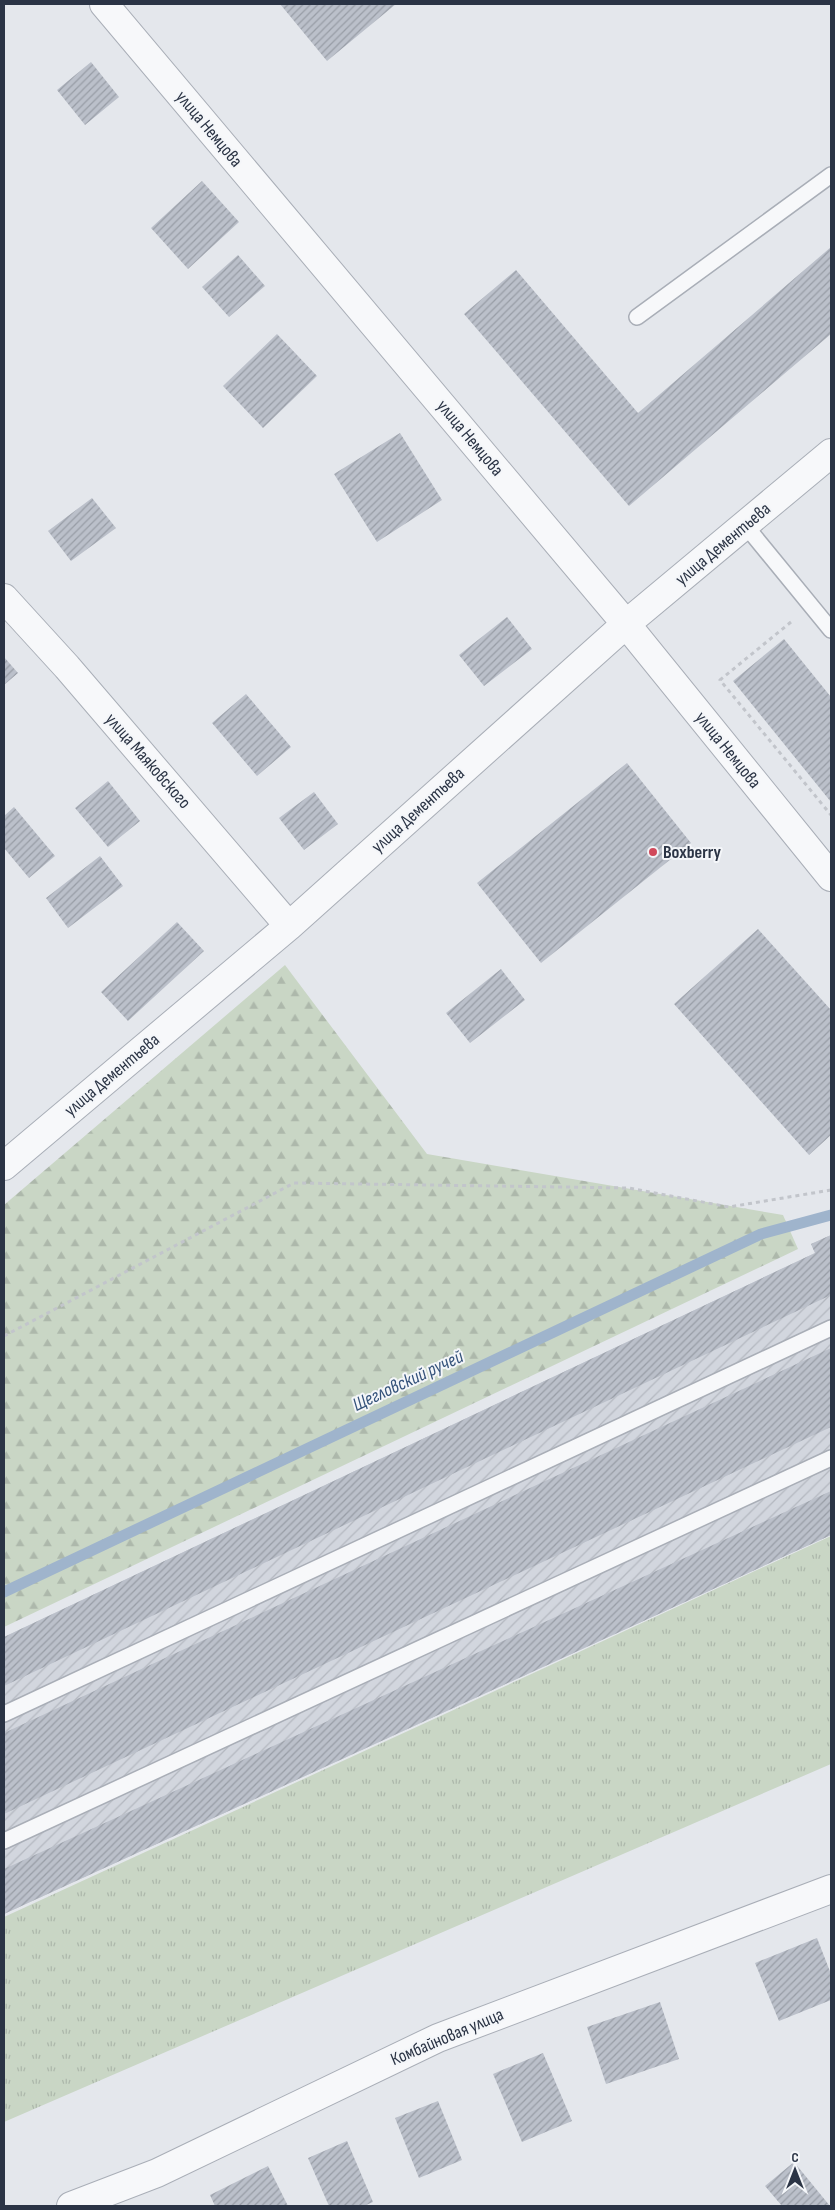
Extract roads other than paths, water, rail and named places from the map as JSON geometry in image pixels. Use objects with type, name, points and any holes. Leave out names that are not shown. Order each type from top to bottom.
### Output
[{"type":"street","name":"улица Немцова","points":[[104,4],[626,624],[831,876]]},
{"type":"street","name":"улица Дементьева","points":[[4,1166],[289,926],[626,624],[831,453]]},
{"type":"street","name":"улица Маяковского","points":[[4,598],[67,668],[289,926]]},
{"type":"street","name":"Комбайновая улица","points":[[71,2206],[158,2173],[438,2038],[831,1889]]},
{"type":"lane","points":[[637,317],[831,175]]},
{"type":"lane","points":[[745,525],[831,630]]},
{"type":"lane","points":[[4,1714],[831,1328]]},
{"type":"lane","points":[[4,1841],[831,1458]]},
{"type":"waterway","name":"Щегловский ручей","points":[[4,1592],[761,1234],[831,1215]]},
{"type":"place","name":"Boxberry","points":[[653,852]]}]
